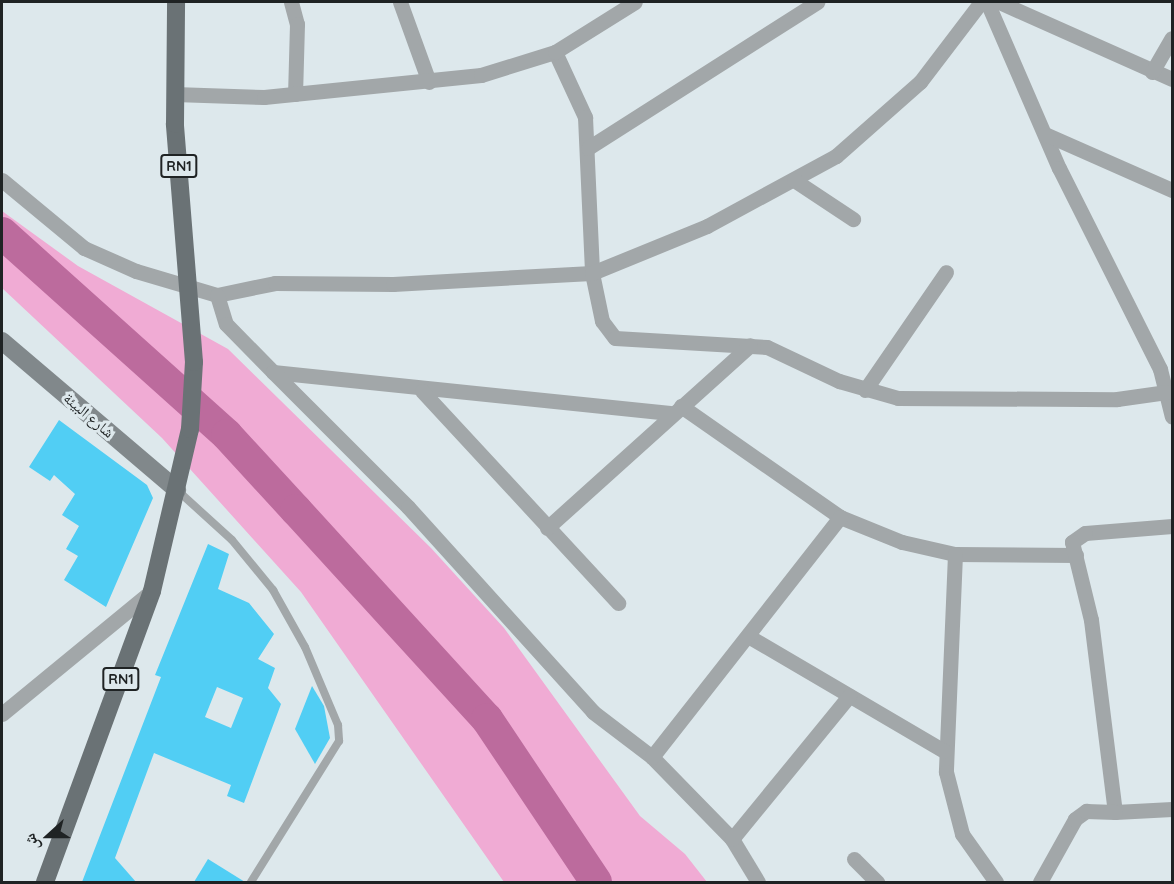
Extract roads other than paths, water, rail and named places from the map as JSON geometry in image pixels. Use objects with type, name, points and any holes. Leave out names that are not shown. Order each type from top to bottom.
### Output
[{"type":"main road","name":"RN1","points":[[45,882],[152,591],[182,472],[193,331],[174,94],[176,2]]},
{"type":"street","points":[[291,2],[297,24],[295,94]]},
{"type":"street","points":[[400,2],[429,82]]},
{"type":"street","points":[[174,94],[295,94],[481,75],[555,52],[634,2]]},
{"type":"street","points":[[588,148],[817,2]]},
{"type":"street","points":[[2,180],[84,248],[136,271],[191,285],[217,295],[275,283],[393,284],[592,273],[680,238],[836,156],[891,113],[981,2]]},
{"type":"street","points":[[987,2],[1045,134],[1167,392],[1173,417]]},
{"type":"street","points":[[999,2],[1152,72],[1173,79]]},
{"type":"street","points":[[1152,72],[1173,38]]},
{"type":"street","points":[[555,52],[585,117],[592,273],[602,321],[615,338],[750,345],[787,354],[865,390],[898,398],[1117,399],[1167,392]]},
{"type":"street","points":[[1045,134],[1173,190]]},
{"type":"street","points":[[794,180],[853,219]]},
{"type":"street","points":[[865,390],[946,272]]},
{"type":"street","points":[[217,295],[226,324],[408,507],[594,712],[652,757],[732,839],[758,882]]},
{"type":"street","points":[[547,528],[675,410],[750,345]]},
{"type":"street","name":"شارع البيئة","points":[[4,348],[177,490]]},
{"type":"street","points":[[273,372],[422,391],[675,410],[840,517],[902,542],[955,554],[1076,555]]},
{"type":"street","points":[[422,391],[618,603]]},
{"type":"street","points":[[652,757],[840,517]]},
{"type":"street","points":[[1115,812],[1096,653],[1074,539],[1085,533],[1173,526]]},
{"type":"street","points":[[955,554],[944,751],[962,834],[996,882]]},
{"type":"street","points":[[2,714],[152,591]]},
{"type":"street","points":[[748,636],[944,751]]},
{"type":"street","points":[[732,839],[849,696]]},
{"type":"street","points":[[1040,882],[1076,819],[1086,811],[1173,809]]},
{"type":"street","points":[[854,859],[877,882]]},
{"type":"lane","points":[[177,490],[232,540],[273,590],[305,647],[338,724],[339,741],[251,882]]},
{"type":"waterway","points":[[2,233],[227,435],[296,510],[487,719],[596,882]]}]
